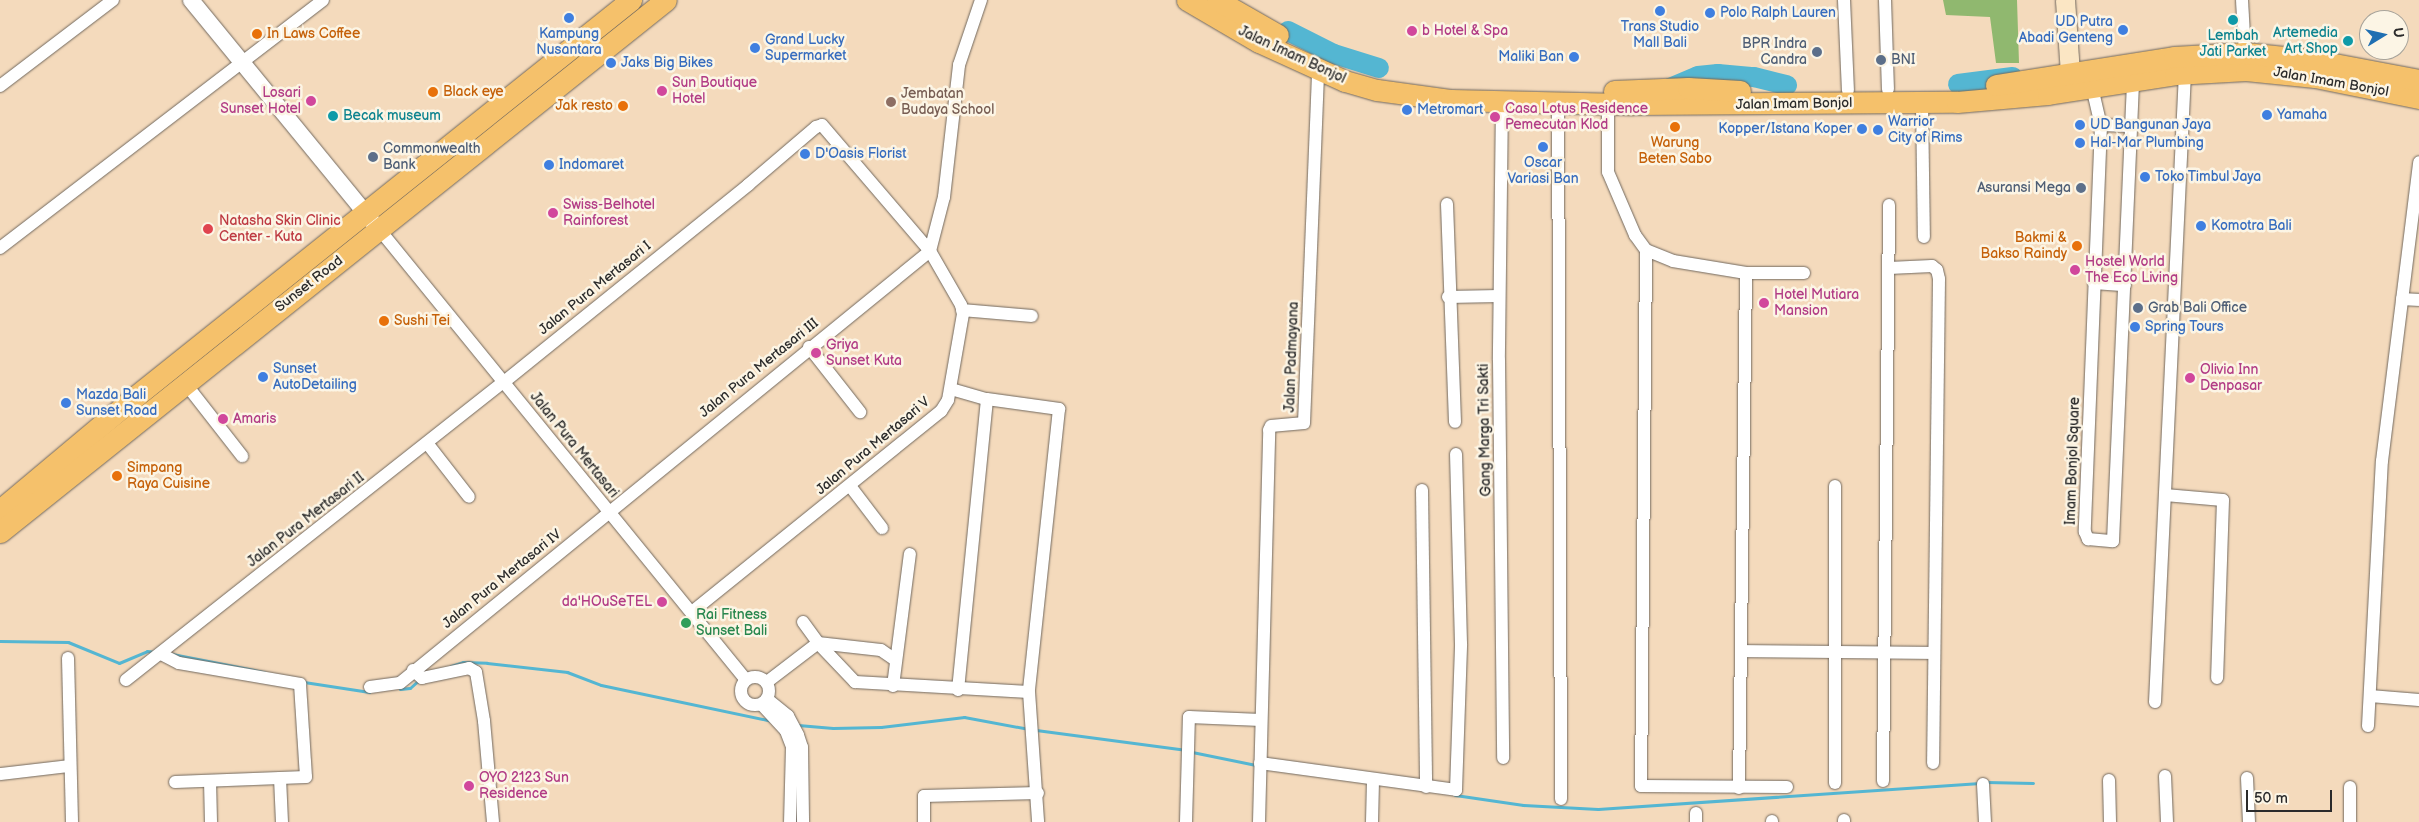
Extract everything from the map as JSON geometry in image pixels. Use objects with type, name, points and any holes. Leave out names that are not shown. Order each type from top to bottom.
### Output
[{"type":"highway","name":"Sunset Road","points":[[0,532],[185,383],[631,0]]},
{"type":"highway","name":"Sunset Road","points":[[0,510],[136,396],[666,0]]},
{"type":"highway","name":"Jalan Imam Bonjol","points":[[1187,0],[1318,70],[1392,93],[1502,102],[1608,103],[1633,97],[1847,88],[1955,89],[2070,82],[2092,87],[2185,73],[2280,72],[2419,98]]},
{"type":"highway","name":"Jalan Imam Bonjol","points":[[1217,0],[1295,44],[1378,77],[1410,83],[1633,97],[1922,102],[2005,99],[2174,57],[2245,53],[2314,60],[2419,80]]},
{"type":"highway","points":[[612,16],[627,31]]},
{"type":"main road","points":[[2065,0],[2070,82]]},
{"type":"street","points":[[0,86],[113,0]]},
{"type":"street","points":[[191,0],[372,221]]},
{"type":"street","points":[[0,248],[241,61],[323,0]]},
{"type":"street","points":[[981,0],[959,65],[944,197],[930,251],[962,310],[1032,316]]},
{"type":"street","points":[[1844,0],[1847,88]]},
{"type":"street","points":[[1885,0],[1888,89]]},
{"type":"street","points":[[2242,0],[2245,53]]},
{"type":"street","name":"Jalan Padmayana","points":[[1259,822],[1263,591],[1270,495],[1269,430],[1271,426],[1304,423],[1318,70]]},
{"type":"street","points":[[2155,702],[2185,73]]},
{"type":"street","name":"Imam Bonjol Square","points":[[2092,87],[2100,125],[2085,532],[2088,539],[2113,541],[2133,81]]},
{"type":"street","name":"Gang Marga Tri Sakti","points":[[1502,102],[1499,296],[1504,758]]},
{"type":"street","points":[[1922,102],[1924,238]]},
{"type":"street","points":[[1558,103],[1561,799]]},
{"type":"street","points":[[1608,103],[1608,172],[1635,235],[1646,250],[1673,261],[1746,273],[1804,273]]},
{"type":"street","name":"Jalan Pura Mertasari I","points":[[504,382],[748,185],[816,127],[822,125],[930,251]]},
{"type":"street","points":[[2100,125],[2130,126]]},
{"type":"street","points":[[2368,726],[2382,461],[2419,162]]},
{"type":"street","points":[[1446,204],[1448,297],[1455,422]]},
{"type":"street","points":[[1883,781],[1890,205]]},
{"type":"street","name":"Jalan Pura Mertasari","points":[[372,221],[746,680]]},
{"type":"street","points":[[1646,250],[1640,782],[1644,788],[1786,787]]},
{"type":"street","name":"Jalan Pura Mertasari III","points":[[609,510],[930,251]]},
{"type":"street","points":[[1889,268],[1932,266],[1939,275],[1933,763]]},
{"type":"street","points":[[1739,788],[1746,273]]},
{"type":"street","points":[[2094,283],[2125,285]]},
{"type":"street","points":[[1448,297],[1499,296]]},
{"type":"street","points":[[2402,299],[2419,300]]},
{"type":"street","name":"Jalan Pura Mertasari V","points":[[692,612],[941,411],[951,389],[962,310]]},
{"type":"street","points":[[809,347],[860,412]]},
{"type":"street","name":"Jalan Pura Mertasari II","points":[[126,680],[504,382]]},
{"type":"street","points":[[185,383],[242,456]]},
{"type":"street","points":[[951,389],[987,399],[1059,409],[1030,692],[1038,793],[1038,822]]},
{"type":"street","points":[[958,690],[987,399]]},
{"type":"street","points":[[427,443],[469,497]]},
{"type":"street","points":[[1260,763],[1456,790],[1461,644],[1456,454]]},
{"type":"street","points":[[850,486],[882,528]]},
{"type":"street","points":[[1835,486],[1835,782]]},
{"type":"street","points":[[1422,490],[1426,787]]},
{"type":"street","points":[[2165,495],[2223,500],[2217,678]]},
{"type":"street","name":"Jalan Pura Mertasari IV","points":[[370,687],[400,683],[413,670],[609,510]]},
{"type":"street","points":[[893,686],[894,659],[910,554]]},
{"type":"street","points":[[803,622],[818,643],[855,682],[958,690],[1030,692]]},
{"type":"street","points":[[790,822],[792,747],[786,731],[764,702],[767,682],[818,643],[881,650],[894,659]]},
{"type":"street","points":[[1741,651],[1934,654]]},
{"type":"street","points":[[161,654],[179,663],[300,684],[306,777],[176,782]]},
{"type":"street","points":[[68,658],[69,766],[72,822]]},
{"type":"street","points":[[413,670],[422,678],[469,668],[476,672],[484,721],[493,822]]},
{"type":"street","points":[[767,682],[758,678],[746,680],[741,689],[743,699],[751,705],[764,702],[788,716],[798,736],[803,822]]},
{"type":"street","points":[[2370,696],[2419,700]]},
{"type":"street","points":[[1186,822],[1189,717],[1261,720]]},
{"type":"street","points":[[0,774],[69,766]]},
{"type":"street","points":[[2164,776],[2166,822]]},
{"type":"street","points":[[280,778],[282,822]]},
{"type":"street","points":[[2247,778],[2248,822]]},
{"type":"street","points":[[1372,822],[1373,780]]},
{"type":"street","points":[[2109,780],[2110,822]]},
{"type":"street","points":[[210,781],[211,822]]},
{"type":"street","points":[[1983,784],[1985,822]]},
{"type":"street","points":[[2350,787],[2350,822]]},
{"type":"street","points":[[924,822],[924,796],[1038,793]]},
{"type":"green space","points":[[1943,0],[2017,0],[2019,63],[1996,63],[1990,17],[1946,15]]},
{"type":"waterway","points":[[1288,31],[1334,54],[1379,68]]},
{"type":"waterway","points":[[1670,88],[1698,76],[1718,74],[1754,77],[1787,85]]},
{"type":"waterway","points":[[1958,84],[2013,77]]},
{"type":"waterway","points":[[0,641],[68,642],[119,663],[147,651],[156,652]]},
{"type":"waterway","points":[[172,654],[264,672]]},
{"type":"waterway","points":[[451,666],[463,662],[487,663],[567,672],[601,685],[772,721]]},
{"type":"waterway","points":[[400,689],[410,688],[419,680]]},
{"type":"waterway","points":[[304,682],[369,692]]},
{"type":"waterway","points":[[798,725],[833,728],[881,727],[964,717],[1029,729]]},
{"type":"waterway","points":[[1036,730],[1185,750]]},
{"type":"waterway","points":[[1192,752],[1256,765]]},
{"type":"waterway","points":[[1986,782],[2033,783]]},
{"type":"waterway","points":[[1455,795],[1523,805],[1598,809],[1980,783]]},
{"type":"place","name":"Trans Studio Mall Bali","points":[[1660,11]]},
{"type":"place","name":"Polo Ralph Lauren","points":[[1710,13]]},
{"type":"place","name":"Kampung Nusantara","points":[[569,18]]},
{"type":"place","name":"Lembah Jati Parket","points":[[2233,20]]},
{"type":"place","name":"UD Putra Abadi Genteng","points":[[2123,30]]},
{"type":"place","name":"b Hotel & Spa","points":[[1412,31]]},
{"type":"place","name":"In Laws Coffee","points":[[257,34]]},
{"type":"place","name":"Artemedia Art Shop","points":[[2348,41]]},
{"type":"place","name":"Grand Lucky Supermarket","points":[[755,48]]},
{"type":"place","name":"BPR Indra Candra","points":[[1817,52]]},
{"type":"place","name":"Maliki Ban","points":[[1574,57]]},
{"type":"place","name":"BNI","points":[[1881,60]]},
{"type":"place","name":"Jaks Big Bikes","points":[[611,63]]},
{"type":"place","name":"Sun Boutique Hotel","points":[[662,91]]},
{"type":"place","name":"Black eye","points":[[433,92]]},
{"type":"place","name":"Losari Sunset Hotel","points":[[311,101]]},
{"type":"place","name":"Jembatan Budaya School","points":[[891,102]]},
{"type":"place","name":"Jak resto","points":[[623,106]]},
{"type":"place","name":"Metromart","points":[[1407,110]]},
{"type":"place","name":"Yamaha","points":[[2267,115]]},
{"type":"place","name":"Becak museum","points":[[333,116]]},
{"type":"place","name":"Casa Lotus Residence Pemecutan Klod","points":[[1495,117]]},
{"type":"place","name":"UD Bangunan Jaya","points":[[2080,125]]},
{"type":"place","name":"Warung Beten Sabo","points":[[1675,127]]},
{"type":"place","name":"Kopper/Istana Koper","points":[[1862,129]]},
{"type":"place","name":"Warrior City of Rims","points":[[1878,130]]},
{"type":"place","name":"Hal-Mar Plumbing","points":[[2080,143]]},
{"type":"place","name":"Oscar Variasi Ban","points":[[1543,147]]},
{"type":"place","name":"D'Oasis Florist","points":[[805,154]]},
{"type":"place","name":"Commonwealth Bank","points":[[373,157]]},
{"type":"place","name":"Indomaret","points":[[549,165]]},
{"type":"place","name":"Toko Timbul Jaya","points":[[2145,177]]},
{"type":"place","name":"Asuransi Mega","points":[[2081,188]]},
{"type":"place","name":"Swiss-Belhotel Rainforest","points":[[553,213]]},
{"type":"place","name":"Komotra Bali","points":[[2201,226]]},
{"type":"place","name":"Natasha Skin Clinic Center - Kuta","points":[[208,229]]},
{"type":"place","name":"Bakmi & Bakso Raindy","points":[[2077,246]]},
{"type":"place","name":"Hostel World The Eco Living","points":[[2075,270]]},
{"type":"place","name":"Hotel Mutiara Mansion","points":[[1764,303]]},
{"type":"place","name":"Grab Bali Office","points":[[2138,308]]},
{"type":"place","name":"Sushi Tei","points":[[384,321]]},
{"type":"place","name":"Spring Tours","points":[[2135,327]]},
{"type":"place","name":"Griya Sunset Kuta","points":[[816,353]]},
{"type":"place","name":"Sunset AutoDetailing","points":[[263,377]]},
{"type":"place","name":"Olivia Inn Denpasar","points":[[2190,378]]},
{"type":"place","name":"Mazda Bali Sunset Road","points":[[66,403]]},
{"type":"place","name":"Amaris","points":[[223,419]]},
{"type":"place","name":"Simpang Raya Cuisine","points":[[117,476]]},
{"type":"place","name":"da'HOuSeTEL","points":[[662,602]]},
{"type":"place","name":"Rai Fitness Sunset Bali","points":[[686,623]]},
{"type":"place","name":"OYO 2123 Sun Residence","points":[[469,786]]}]
